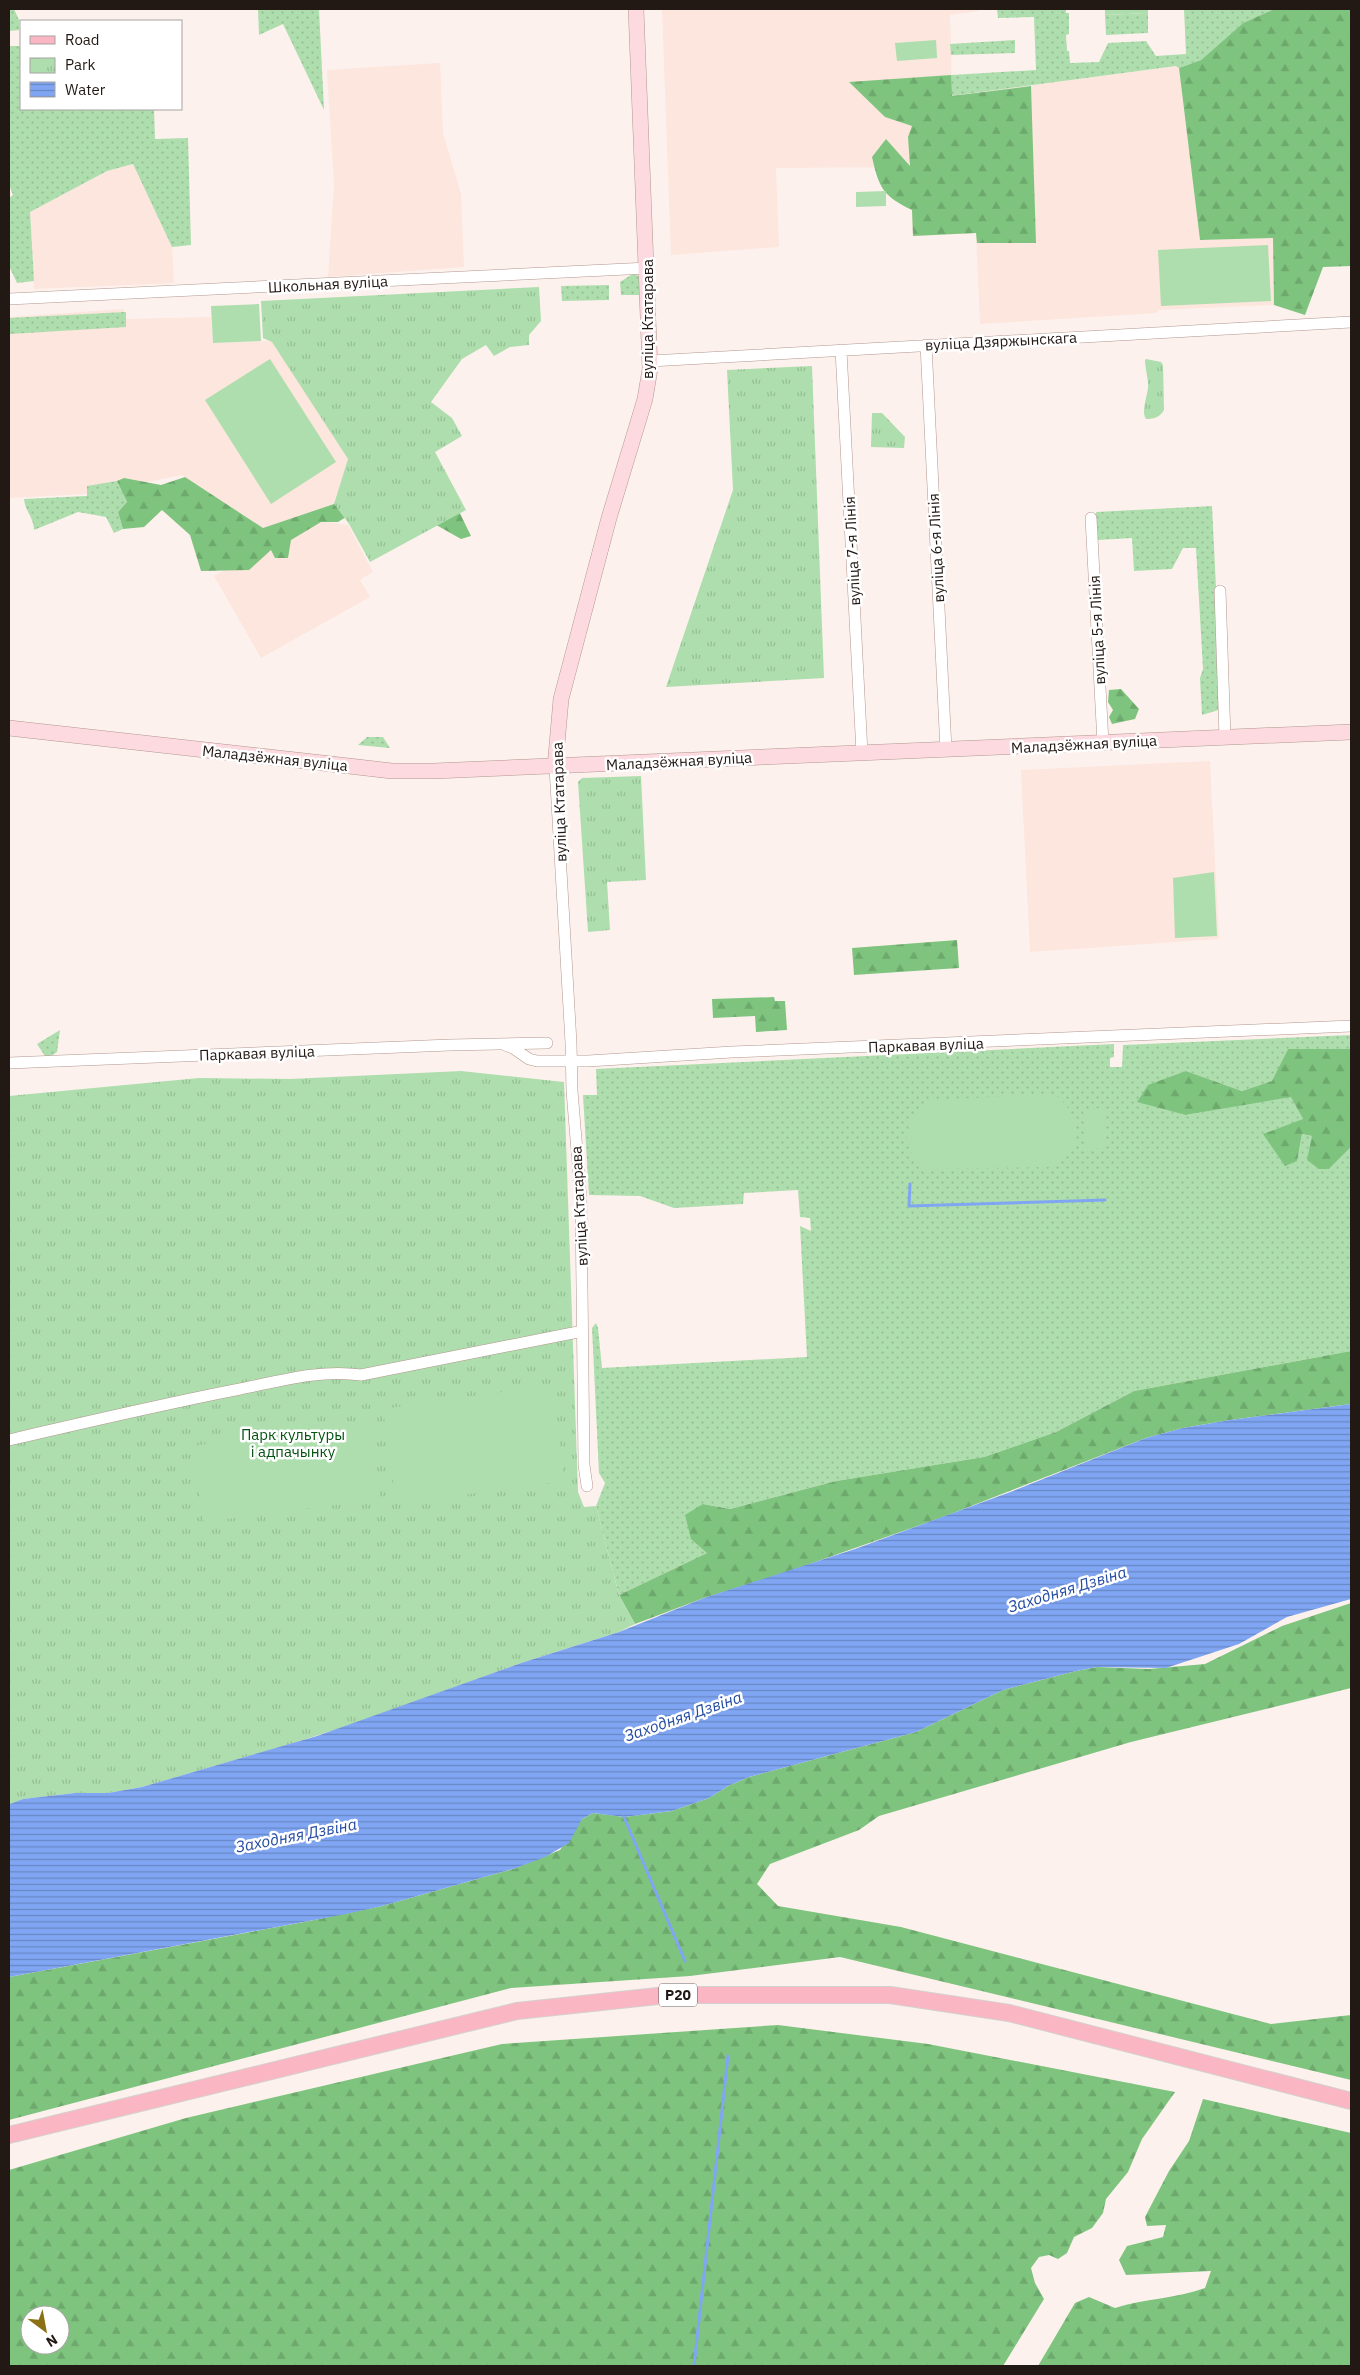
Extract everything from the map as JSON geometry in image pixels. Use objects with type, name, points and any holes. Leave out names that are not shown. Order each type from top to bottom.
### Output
[{"type":"main road","name":"вуліца Ктатарава","points":[[555,767],[561,699],[609,518],[644,399],[650,361],[648,268],[636,9]]},
{"type":"main road","name":"Маладзёжная вуліца","points":[[9,728],[392,770],[555,767],[1351,732]]},
{"type":"main road","name":"Р20","points":[[9,2135],[517,2010],[667,1995],[890,1994],[1009,2013],[1351,2101]]},
{"type":"street","name":"Школьная вуліца","points":[[9,299],[648,268]]},
{"type":"street","name":"вуліца Дзяржынскага","points":[[650,361],[1351,322]]},
{"type":"street","name":"вуліца 6-я Лінія","points":[[926,345],[946,750]]},
{"type":"street","name":"вуліца 7-я Лінія","points":[[842,350],[862,753]]},
{"type":"street","name":"вуліца 5-я Лінія","points":[[1091,518],[1103,743]]},
{"type":"street","points":[[1220,591],[1225,738]]},
{"type":"street","name":"вуліца Ктатарава","points":[[555,767],[572,1091],[581,1199],[584,1465],[587,1486]]},
{"type":"street","name":"Паркавая вуліца","points":[[505,1045],[529,1059],[537,1061],[571,1061],[1351,1026]]},
{"type":"street","name":"Паркавая вуліца","points":[[9,1063],[450,1045],[547,1043]]},
{"type":"street","points":[[9,1440],[164,1404],[308,1376],[338,1372],[361,1375],[583,1331]]},
{"type":"shaded area","points":[[662,9],[978,9],[978,11],[950,15],[952,96],[1177,66],[1179,68],[1200,240],[1273,238],[1274,305],[1158,310],[1157,313],[980,324],[976,233],[913,236],[910,167],[776,168],[779,247],[671,255]]},
{"type":"shaded area","points":[[440,63],[443,133],[461,194],[464,267],[328,277],[334,185],[327,70]]},
{"type":"shaded area","points":[[133,164],[172,247],[174,283],[34,289],[30,212],[107,171]]},
{"type":"shaded area","points":[[124,309],[125,319],[211,317],[213,343],[272,341],[348,459],[334,504],[263,528],[182,475],[86,494],[9,498],[9,317]]},
{"type":"shaded area","points":[[319,521],[348,525],[373,572],[360,580],[370,597],[261,658],[214,576]]},
{"type":"shaded area","points":[[1210,761],[1219,939],[1030,952],[1021,770]]},
{"type":"green space","points":[[9,9],[14,9],[19,20],[19,30],[9,31]]},
{"type":"green space","points":[[258,9],[319,9],[324,110],[283,24],[259,35]]},
{"type":"green space","points":[[997,9],[1066,9],[1066,13],[1069,13],[1069,34],[1066,35],[1070,63],[1099,62],[1108,43],[1146,41],[1156,56],[1186,54],[1184,9],[1274,9],[1243,23],[1201,60],[1179,68],[1176,66],[951,96],[951,75],[1036,70],[1034,17],[998,18]]},
{"type":"green space","points":[[1105,9],[1148,9],[1148,13],[1105,15]]},
{"type":"green space","points":[[1274,9],[1351,9],[1351,266],[1323,267],[1305,315],[1274,305],[1273,238],[1200,240],[1179,68],[1201,60],[1243,23]]},
{"type":"green space","points":[[1148,13],[1148,33],[1106,35],[1105,15]]},
{"type":"green space","points":[[936,40],[937,58],[897,61],[895,43]]},
{"type":"green space","points":[[1015,40],[1015,53],[951,55],[950,44]]},
{"type":"green space","points":[[9,46],[20,46],[20,110],[154,110],[155,139],[188,138],[191,245],[172,247],[133,164],[107,171],[30,212],[34,281],[17,283],[9,266],[9,198],[13,195],[9,185]]},
{"type":"green space","points":[[951,75],[952,96],[1031,86],[1036,243],[977,243],[976,233],[913,236],[912,210],[894,200],[880,184],[872,157],[886,139],[910,166],[908,137],[912,126],[885,117],[849,82]]},
{"type":"green space","points":[[886,191],[886,206],[856,207],[856,192]]},
{"type":"green space","points":[[1268,245],[1271,301],[1161,306],[1158,250]]},
{"type":"green space","points":[[634,273],[639,277],[640,295],[621,295],[620,282]]},
{"type":"green space","points":[[609,285],[609,300],[562,301],[561,286]]},
{"type":"green space","points":[[539,287],[541,321],[529,335],[529,345],[510,347],[494,356],[486,345],[462,359],[431,402],[452,418],[462,436],[435,452],[466,510],[370,562],[349,524],[334,504],[348,459],[272,342],[263,338],[261,301]]},
{"type":"green space","points":[[259,304],[261,341],[213,343],[211,306]]},
{"type":"green space","points":[[126,312],[126,327],[10,334],[9,318]]},
{"type":"green space","points":[[270,359],[336,462],[271,504],[205,400]]},
{"type":"green space","points":[[1146,359],[1161,362],[1163,365],[1164,410],[1152,419],[1146,419],[1144,408],[1148,385]]},
{"type":"green space","points":[[812,366],[824,678],[666,687],[733,490],[727,370]]},
{"type":"green space","points":[[872,413],[882,413],[905,437],[904,448],[871,447]]},
{"type":"green space","points":[[429,450],[471,536],[461,539],[431,522],[354,512],[338,522],[321,522],[291,540],[288,558],[275,558],[271,550],[249,570],[201,571],[190,535],[162,510],[144,527],[123,529],[118,512],[127,502],[117,481],[124,478],[161,485],[185,477],[263,528],[334,504],[340,495]]},
{"type":"green space","points":[[117,481],[127,502],[118,512],[123,529],[114,533],[106,517],[78,512],[34,530],[33,522],[24,499],[87,496],[87,486]]},
{"type":"green space","points":[[1212,506],[1222,709],[1202,715],[1200,678],[1203,669],[1196,548],[1183,548],[1172,569],[1134,571],[1132,538],[1098,540],[1096,512]]},
{"type":"green space","points":[[1121,689],[1139,709],[1135,719],[1112,724],[1109,717],[1113,710],[1108,702],[1109,690]]},
{"type":"green space","points":[[367,737],[383,737],[390,748],[358,745]]},
{"type":"green space","points":[[641,776],[646,880],[607,882],[610,930],[588,932],[578,782],[582,778]]},
{"type":"green space","points":[[1214,872],[1217,936],[1175,938],[1173,878]]},
{"type":"green space","points":[[957,940],[959,968],[854,975],[852,948]]},
{"type":"green space","points":[[774,997],[775,1001],[785,1001],[787,1030],[756,1032],[755,1016],[713,1018],[712,999]]},
{"type":"green space","points":[[60,1030],[57,1052],[51,1056],[45,1056],[37,1044]]},
{"type":"green space","points":[[1351,1035],[1351,1049],[1288,1049],[1273,1081],[1242,1091],[1186,1071],[1187,1115],[1291,1096],[1303,1119],[1297,1161],[1302,1134],[1312,1136],[1329,1169],[1351,1147],[1351,1351],[1134,1391],[1056,1432],[984,1457],[836,1481],[730,1509],[703,1504],[707,1553],[619,1595],[596,1506],[605,1483],[599,1473],[592,1328],[596,1323],[602,1368],[807,1357],[800,1226],[811,1231],[810,1218],[800,1217],[798,1190],[744,1193],[743,1204],[674,1208],[640,1196],[589,1195],[583,1095],[597,1095],[596,1069],[1114,1044],[1114,1057],[1110,1058],[1110,1067],[1122,1067],[1123,1045]]},
{"type":"green space","points":[[1288,1049],[1351,1049],[1351,1147],[1329,1169],[1319,1169],[1307,1160],[1312,1136],[1302,1134],[1297,1161],[1285,1166],[1263,1134],[1303,1119],[1291,1097],[1186,1115],[1137,1102],[1148,1085],[1186,1071],[1242,1091],[1272,1081]]},
{"type":"green space","name":"Парк культуры і адпачынку","points":[[461,1071],[564,1082],[578,1492],[584,1507],[596,1506],[619,1595],[635,1624],[619,1632],[521,1663],[350,1725],[284,1746],[142,1787],[108,1793],[75,1793],[23,1799],[9,1805],[9,1096],[199,1078],[290,1079]]},
{"type":"green space","points":[[1054,1094],[1070,1112],[1075,1121],[1076,1131],[1075,1141],[1070,1150],[1053,1167],[926,1169],[917,1160],[907,1143],[909,1126],[914,1117],[930,1100]]},
{"type":"green space","points":[[1104,1108],[1106,1148],[1085,1149],[1083,1109]]},
{"type":"green space","points":[[1351,1351],[1351,1404],[1230,1420],[1183,1428],[1146,1438],[943,1517],[784,1573],[704,1598],[635,1624],[619,1595],[707,1553],[691,1539],[685,1515],[703,1504],[730,1509],[836,1481],[984,1457],[1056,1432],[1134,1391]]},
{"type":"green space","points":[[551,1385],[564,1481],[396,1504],[383,1409]]},
{"type":"green space","points":[[369,1420],[380,1499],[204,1522],[193,1446]]},
{"type":"green space","points":[[1351,1603],[1351,1688],[1131,1742],[879,1816],[859,1830],[770,1864],[757,1884],[778,1906],[901,1927],[1271,2024],[1351,2015],[1351,2080],[840,1957],[690,1976],[511,1988],[9,2120],[9,1977],[382,1906],[516,1868],[560,1850],[582,1819],[593,1813],[624,1817],[672,1811],[709,1798],[728,1786],[749,1777],[916,1732],[1003,1690],[1076,1671],[1097,1667],[1149,1669],[1205,1664],[1282,1626]]},
{"type":"green space","points":[[778,2025],[928,2044],[1175,2092],[1142,2139],[1128,2172],[1106,2199],[1103,2213],[1092,2228],[1074,2237],[1067,2253],[1058,2259],[1049,2255],[1039,2257],[1031,2268],[1035,2283],[1044,2299],[1003,2366],[9,2366],[9,2170],[186,2118],[502,2044]]},
{"type":"green space","points":[[1203,2099],[1351,2133],[1351,2366],[1038,2366],[1075,2303],[1089,2297],[1115,2308],[1194,2292],[1205,2288],[1211,2271],[1126,2275],[1119,2260],[1127,2246],[1163,2237],[1166,2225],[1147,2226],[1145,2217],[1169,2171],[1189,2141]]},
{"type":"water","name":"Заходняя Дзвіна","points":[[1351,1404],[1351,1599],[1287,1617],[1239,1644],[1166,1668],[1097,1667],[1003,1690],[916,1732],[749,1777],[728,1786],[709,1798],[672,1811],[624,1817],[593,1813],[582,1819],[569,1843],[545,1857],[516,1868],[382,1906],[9,1977],[10,1804],[23,1799],[75,1793],[108,1793],[142,1787],[317,1736],[521,1663],[619,1632],[704,1598],[855,1549],[1013,1491],[1146,1438],[1183,1428],[1230,1420]]},
{"type":"waterway","points":[[910,1184],[909,1206],[1105,1200]]},
{"type":"waterway","points":[[624,1817],[685,1961]]},
{"type":"waterway","points":[[694,2366],[728,2056]]}]
